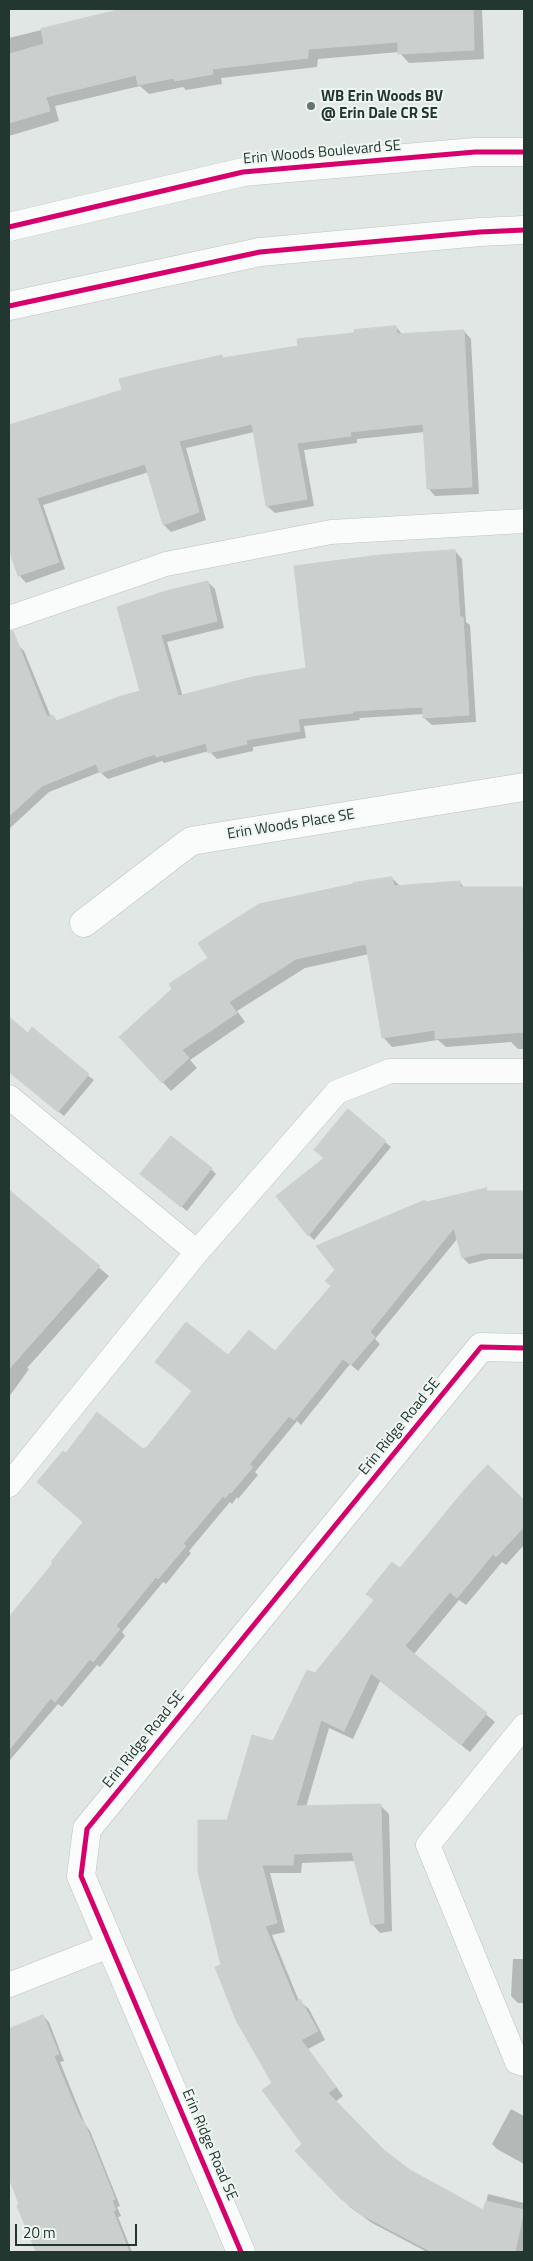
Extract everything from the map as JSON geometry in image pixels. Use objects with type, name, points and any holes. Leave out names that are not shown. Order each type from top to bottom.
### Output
[{"type":"street","name":"Erin Woods Boulevard SE","points":[[9,227],[243,172],[475,152],[524,152]]},
{"type":"street","points":[[9,306],[260,252],[480,232],[524,230]]},
{"type":"street","name":"Erin Woods Place SE","points":[[84,923],[191,841],[524,787]]},
{"type":"street","name":"Erin Ridge Road SE","points":[[240,2252],[81,1876],[87,1829],[481,1348],[524,1348]]},
{"type":"lane","points":[[9,618],[166,564],[331,532],[524,521]]},
{"type":"lane","points":[[9,1485],[197,1252],[337,1092],[390,1071],[524,1071]]},
{"type":"lane","points":[[9,1096],[197,1252]]},
{"type":"lane","points":[[524,1726],[428,1845],[517,2062],[524,2064]]},
{"type":"lane","points":[[9,1985],[111,1945]]},
{"type":"building","points":[[122,9],[473,9],[474,50],[398,54],[398,42],[308,49],[308,58],[212,69],[213,74],[175,81],[174,78],[138,85],[136,75],[46,97],[50,111],[9,123],[9,54],[44,44],[41,29]]},
{"type":"building","points":[[396,326],[397,334],[464,330],[472,487],[427,489],[423,424],[350,432],[351,436],[297,443],[307,499],[266,506],[252,424],[179,441],[199,512],[163,525],[145,464],[37,498],[59,562],[18,576],[9,550],[9,425],[122,390],[119,379],[222,355],[223,358],[298,346],[297,339],[354,333],[354,330]]},
{"type":"building","points":[[455,550],[460,617],[463,617],[469,715],[423,718],[423,707],[353,711],[353,713],[298,719],[300,731],[246,740],[247,744],[208,753],[206,743],[156,757],[155,754],[100,773],[96,764],[42,786],[9,816],[9,631],[13,631],[47,717],[53,715],[56,721],[121,696],[140,691],[117,607],[166,591],[208,581],[217,621],[161,635],[178,696],[252,677],[306,668],[294,566],[380,555]]},
{"type":"building","points":[[392,877],[394,886],[460,881],[460,887],[522,887],[524,1032],[435,1039],[435,1030],[382,1038],[366,944],[296,959],[229,1002],[237,1013],[182,1050],[189,1058],[162,1083],[119,1037],[172,989],[169,984],[208,958],[198,943],[259,904],[353,883]]},
{"type":"building","points":[[9,1017],[28,1033],[32,1027],[89,1074],[58,1112],[9,1072]]},
{"type":"building","points":[[348,1109],[386,1141],[308,1236],[276,1196],[324,1158],[314,1150]]},
{"type":"building","points":[[171,1136],[212,1168],[181,1207],[140,1174]]},
{"type":"building","points":[[487,1188],[486,1191],[524,1191],[524,1253],[482,1253],[462,1258],[454,1228],[370,1332],[375,1337],[351,1365],[343,1359],[294,1420],[289,1416],[249,1465],[253,1467],[231,1493],[225,1498],[223,1496],[183,1544],[186,1546],[158,1579],[156,1577],[116,1626],[120,1629],[93,1662],[90,1659],[55,1702],[51,1698],[9,1750],[9,1617],[53,1563],[51,1562],[83,1522],[37,1482],[63,1451],[66,1453],[97,1412],[143,1449],[147,1447],[192,1391],[155,1362],[186,1322],[228,1355],[249,1330],[275,1351],[331,1286],[325,1281],[335,1270],[316,1246],[425,1200],[426,1202]]},
{"type":"building","points":[[9,1190],[100,1266],[9,1369]]},
{"type":"building","points":[[488,1465],[524,1500],[524,1527],[496,1557],[493,1554],[457,1598],[450,1592],[405,1646],[487,1713],[461,1745],[371,1673],[344,1731],[321,1720],[296,1806],[381,1804],[384,1923],[371,1925],[352,1852],[294,1854],[293,1865],[262,1865],[277,1923],[265,1926],[296,2002],[300,1999],[318,2031],[301,2040],[336,2087],[328,2093],[384,2150],[410,2170],[483,2210],[486,2201],[524,2210],[515,2252],[432,2252],[362,2215],[340,2198],[295,2151],[302,2144],[262,2090],[272,2083],[236,2020],[215,1967],[221,1965],[198,1872],[198,1820],[227,1820],[252,1735],[273,1741],[307,1670],[315,1673],[374,1600],[366,1594],[392,1562],[400,1568],[466,1488]]},
{"type":"building","points":[[43,2015],[59,2054],[54,2056],[79,2116],[85,2124],[115,2199],[112,2201],[116,2210],[113,2211],[129,2252],[36,2252],[17,2206],[19,2204],[9,2178],[9,2029]]},
{"type":"cycle path","points":[[9,227],[243,172],[475,152],[524,152]]},
{"type":"cycle path","points":[[9,306],[260,252],[480,232],[524,230]]},
{"type":"cycle path","points":[[241,2252],[81,1876],[87,1829],[481,1347],[524,1348]]},
{"type":"place","name":"WB Erin Woods BV @ Erin Dale CR SE","points":[[311,106]]}]
